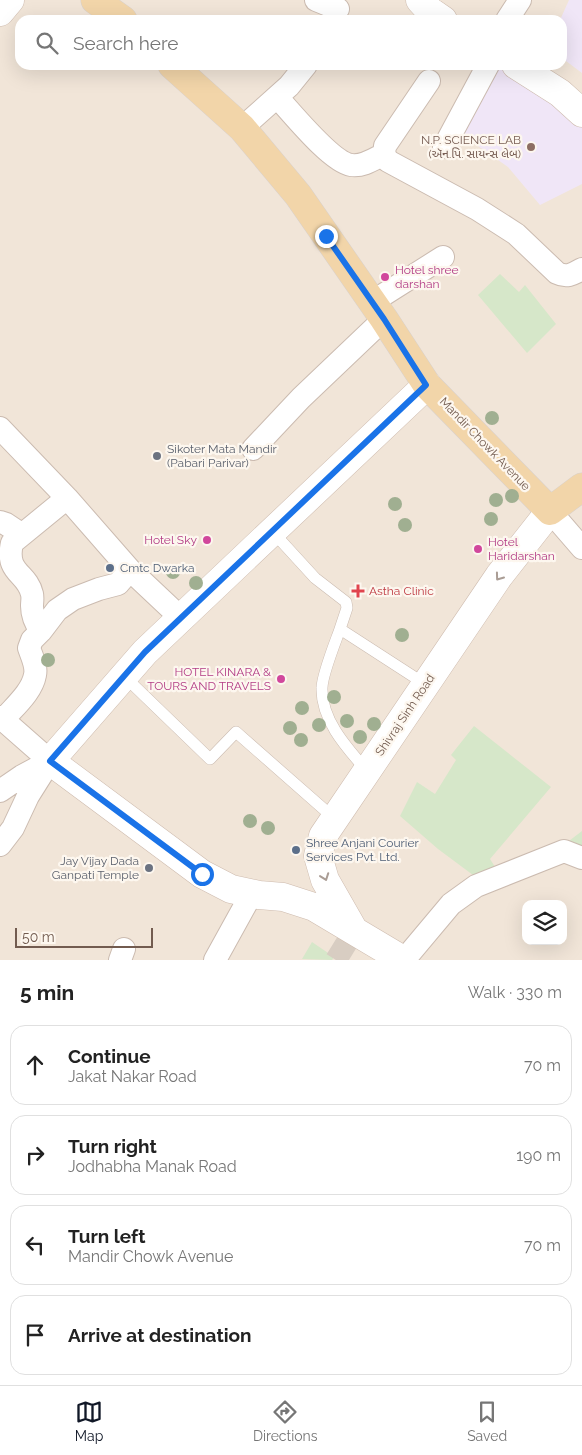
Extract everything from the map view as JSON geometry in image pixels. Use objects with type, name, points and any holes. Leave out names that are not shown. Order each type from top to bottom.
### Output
[{"type":"main road","points":[[420,0],[436,15]]},
{"type":"main road","name":"Mandir Chowk Avenue","points":[[178,70],[242,128],[298,195],[378,310],[426,385],[550,511]]},
{"type":"main road","points":[[524,70],[560,93],[582,113]]},
{"type":"main road","points":[[403,960],[314,907],[283,897],[231,888],[202,874],[50,761],[145,652],[426,385]]},
{"type":"main road","points":[[550,511],[582,487]]},
{"type":"main road","name":"Shivraj Sinh Road","points":[[354,931],[325,880],[318,856],[323,836],[499,576],[550,511]]},
{"type":"street","points":[[316,0],[339,10]]},
{"type":"street","points":[[511,15],[520,0]]},
{"type":"street","points":[[242,128],[277,97],[301,70]]},
{"type":"street","points":[[444,147],[485,70]]},
{"type":"street","points":[[429,81],[385,146],[384,154],[388,161],[477,209],[516,234],[557,273],[563,276],[570,275],[582,269]]},
{"type":"street","points":[[277,97],[326,150],[342,162],[352,165],[364,164],[384,154]]},
{"type":"street","points":[[253,448],[305,394],[378,310],[443,257]]},
{"type":"street","points":[[0,428],[67,498],[130,570],[181,618]]},
{"type":"street","points":[[41,631],[35,623],[32,613],[32,595],[13,567],[9,554],[12,543],[21,534],[67,498]]},
{"type":"street","points":[[550,511],[582,548]]},
{"type":"street","points":[[0,522],[21,534]]},
{"type":"street","points":[[0,567],[21,577]]},
{"type":"street","points":[[50,761],[2,718],[31,686],[36,674],[29,648],[32,640],[56,610],[73,599],[98,589],[118,584],[130,570]]},
{"type":"street","points":[[0,791],[22,776],[50,761]]},
{"type":"street","points":[[0,845],[13,828],[28,796],[50,761]]},
{"type":"street","points":[[403,960],[451,904],[476,886],[564,851],[582,858]]},
{"type":"street","points":[[215,960],[252,893]]},
{"type":"lane","points":[[272,531],[315,578],[346,602],[347,608],[322,687],[326,714],[345,745],[367,771]]},
{"type":"lane","points":[[340,629],[425,684]]},
{"type":"lane","points":[[124,676],[210,758],[236,732],[335,819]]},
{"type":"shaded area","points":[[0,0],[582,0],[582,960],[0,960]]},
{"type":"shaded area","points":[[569,0],[582,0],[582,73],[567,62],[567,15],[562,15]]},
{"type":"shaded area","name":"N.P. SCIENCE LAB (ઍન.પિ. સાયન્સ લેબ)","points":[[485,70],[523,70],[582,113],[582,184],[540,205],[508,167],[454,129]]},
{"type":"green space","points":[[500,274],[519,292],[525,285],[556,324],[527,353],[478,295]]},
{"type":"green space","points":[[474,726],[551,787],[490,859],[497,870],[473,875],[438,849],[400,816],[417,782],[435,794],[456,760],[451,755]]},
{"type":"green space","points":[[582,831],[582,862],[565,844]]},
{"type":"green space","points":[[312,942],[334,957],[332,960],[302,959]]},
{"type":"tunnel","points":[[336,960],[354,931]]},
{"type":"place","name":"N.P. SCIENCE LAB (ઍન.પિ. સાયન્સ લેબ)","points":[[531,147]]},
{"type":"place","name":"Hotel shree darshan","points":[[385,277]]},
{"type":"place","name":"Sikoter Mata Mandir (Pabari Parivar)","points":[[157,456]]},
{"type":"place","name":"Hotel Sky","points":[[207,540]]},
{"type":"place","name":"Hotel Haridarshan","points":[[478,549]]},
{"type":"place","name":"Cmtc Dwarka","points":[[110,568]]},
{"type":"place","name":"Astha Clinic","points":[[358,591]]},
{"type":"place","name":"HOTEL KINARA & TOURS AND TRAVELS","points":[[281,679]]},
{"type":"place","name":"Shree Anjani Courier Services Pvt. Ltd.","points":[[296,850]]},
{"type":"place","name":"Jay Vijay Dada Ganpati Temple","points":[[149,868]]},
{"type":"route","points":[[202,874],[50,761],[145,652],[426,385],[384,319],[326,236]]}]
